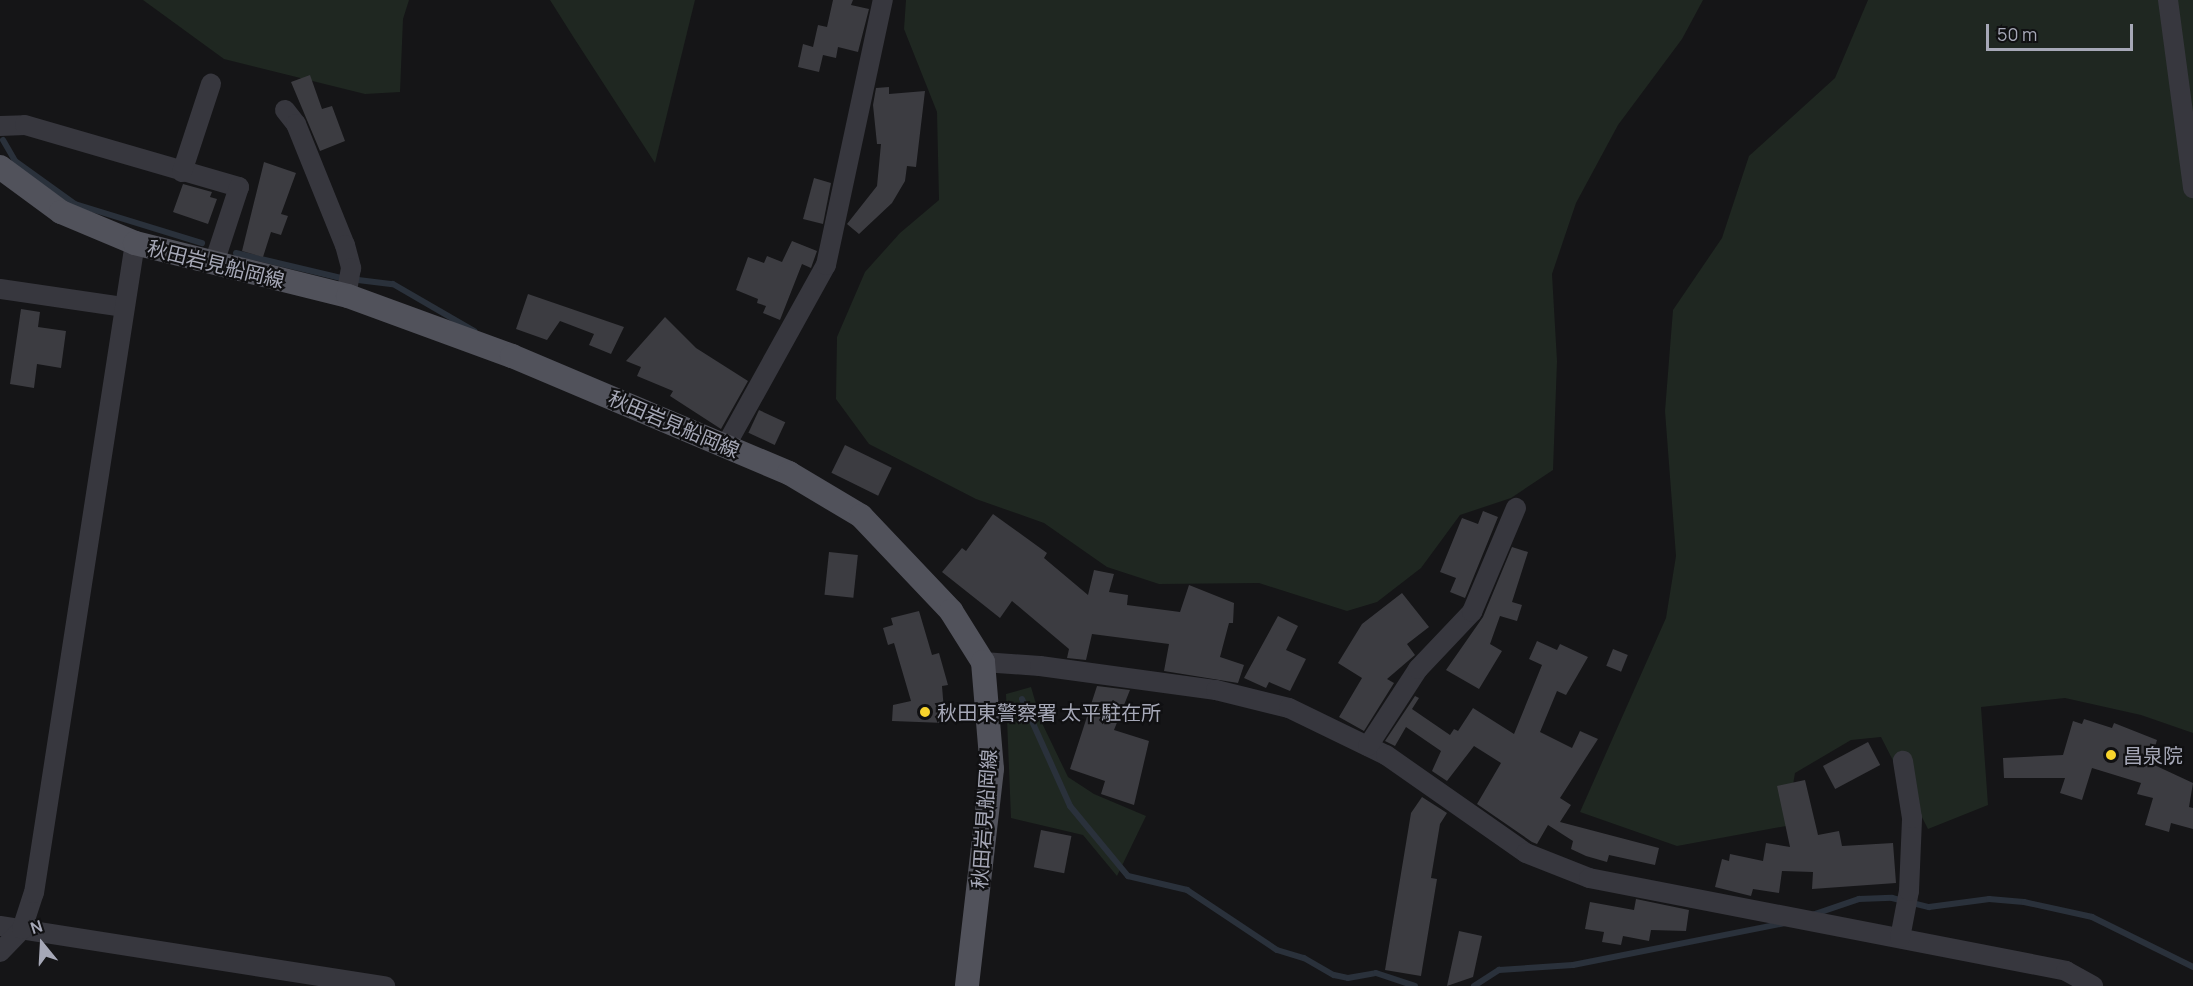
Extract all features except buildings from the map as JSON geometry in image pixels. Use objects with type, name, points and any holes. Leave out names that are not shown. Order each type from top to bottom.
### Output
[{"type":"main road","name":"秋田岩見船岡線","points":[[0,167],[61,212],[135,243],[346,296],[512,356],[789,473],[861,516],[951,611],[983,663],[992,769],[968,986]]},
{"type":"street","points":[[725,447],[826,265],[883,0]]},
{"type":"street","points":[[2168,0],[2193,188]]},
{"type":"street","points":[[182,172],[211,84]]},
{"type":"street","points":[[285,110],[296,124],[345,245],[351,268],[346,296]]},
{"type":"street","points":[[0,126],[25,125],[239,188],[214,263]]},
{"type":"street","points":[[0,952],[22,929],[34,893],[123,307],[135,243]]},
{"type":"street","points":[[0,289],[123,307]]},
{"type":"street","points":[[1368,746],[1419,669],[1472,612],[1516,508]]},
{"type":"street","points":[[983,663],[1040,666],[1216,690],[1289,708],[1368,746],[1489,830],[1552,865],[1589,878],[2066,971],[2092,986]]},
{"type":"street","points":[[1900,938],[1909,891],[1912,818],[1903,761]]},
{"type":"street","points":[[0,926],[385,986]]},
{"type":"shaded area","points":[[143,0],[409,0],[403,19],[400,92],[365,94],[224,59]]},
{"type":"shaded area","points":[[550,0],[695,0],[655,163],[574,38]]},
{"type":"shaded area","points":[[906,0],[1703,0],[1682,39],[1618,125],[1576,203],[1552,274],[1557,361],[1553,470],[1511,498],[1460,515],[1421,568],[1377,602],[1347,611],[1259,583],[1159,584],[1107,567],[1044,523],[976,499],[869,444],[836,399],[837,337],[865,272],[900,233],[939,200],[937,112],[904,29]]},
{"type":"shaded area","points":[[1868,0],[2193,0],[2193,733],[2141,715],[2065,698],[1981,707],[1988,805],[1928,829],[1881,737],[1851,740],[1795,773],[1786,826],[1677,846],[1580,812],[1666,618],[1676,556],[1665,411],[1673,310],[1722,238],[1749,156],[1835,78]]},
{"type":"shaded area","points":[[1031,687],[1041,721],[1068,777],[1094,794],[1146,816],[1117,876],[1083,835],[1011,818],[1006,694]]},
{"type":"waterway","points":[[3,140],[15,161],[75,204],[202,243]]},
{"type":"waterway","points":[[236,253],[341,278]]},
{"type":"waterway","points":[[358,280],[393,284],[474,331]]},
{"type":"waterway","points":[[1022,699],[1070,806],[1128,876],[1187,890],[1277,950],[1304,958],[1334,975],[1348,978],[1376,973],[1415,986]]},
{"type":"waterway","points":[[1812,915],[1859,899],[1892,898],[1929,907],[1989,899],[2024,902],[2092,917],[2193,967]]},
{"type":"waterway","points":[[1474,986],[1499,970],[1573,965],[1785,923]]},
{"type":"place","name":"秋田東警察署 太平駐在所","points":[[925,712]]},
{"type":"place","name":"昌泉院","points":[[2111,755]]}]
